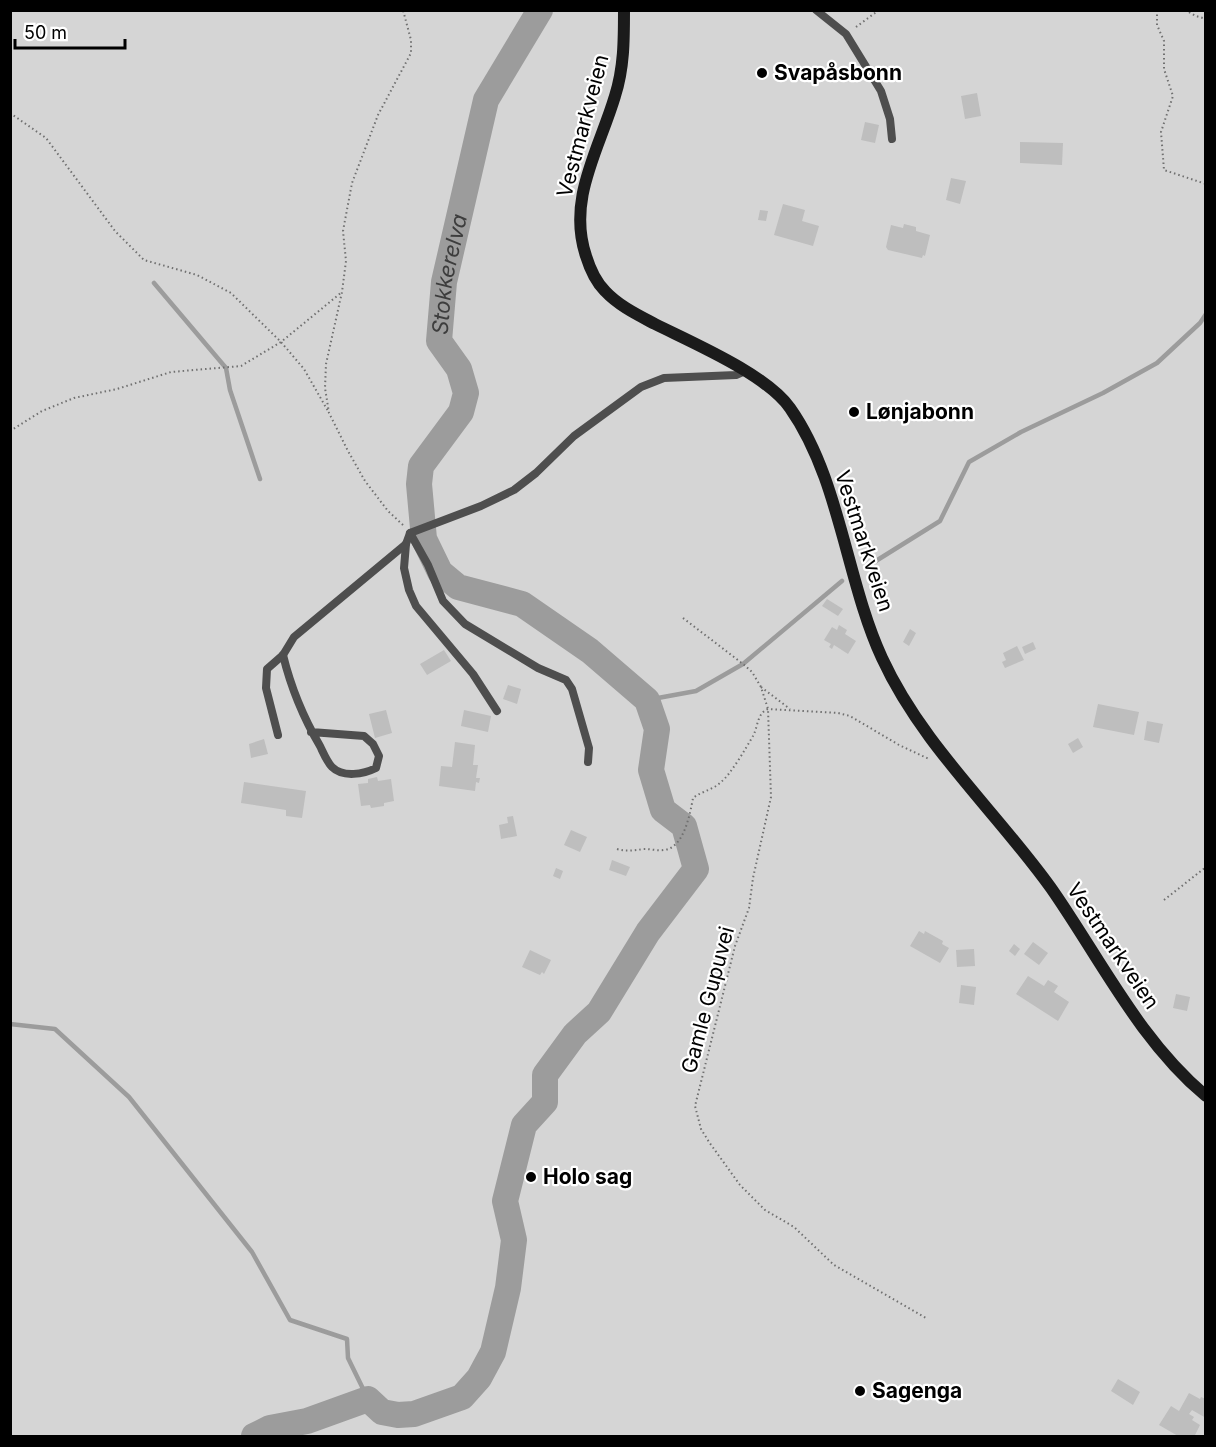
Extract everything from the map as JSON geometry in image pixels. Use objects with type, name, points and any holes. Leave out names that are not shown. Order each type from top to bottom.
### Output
[{"type":"street","name":"Vestmarkveien","points":[[624,10],[622,67],[615,96],[586,175],[580,210],[581,235],[595,279],[606,293],[630,310],[745,371],[772,388],[789,406],[807,435],[822,471],[880,654],[914,716],[1050,887],[1140,1024],[1175,1069],[1206,1096]]},
{"type":"lane","points":[[816,10],[846,34],[881,91],[890,119],[892,139]]},
{"type":"lane","points":[[497,711],[473,674],[416,606],[409,590],[404,567],[406,544],[410,533],[481,506],[514,490],[536,473],[574,436],[640,387],[664,378],[736,375],[745,371]]},
{"type":"lane","points":[[410,533],[428,565],[443,601],[465,624],[538,668],[566,680],[572,688],[586,738],[588,762]]},
{"type":"lane","points":[[278,735],[266,688],[267,669],[283,655],[294,637],[406,544]]},
{"type":"lane","points":[[283,655],[289,680],[311,732],[332,768],[348,774],[364,773],[376,768],[380,756],[373,744],[364,736],[311,732]]},
{"type":"path","points":[[329,413],[325,388],[326,364],[342,292],[346,261],[343,231],[352,183],[378,115],[411,53],[411,40],[403,10]]},
{"type":"path","points":[[846,34],[879,10]]},
{"type":"path","points":[[1157,10],[1157,25],[1164,40],[1164,69],[1173,96],[1161,132],[1164,170],[1206,184]]},
{"type":"path","points":[[1185,10],[1206,19]]},
{"type":"path","points":[[10,113],[46,138],[115,231],[144,260],[197,275],[231,293],[281,342],[304,369],[365,481],[388,511],[410,533]]},
{"type":"path","points":[[10,431],[42,411],[74,398],[117,389],[171,372],[242,366],[281,342],[342,292]]},
{"type":"path","name":"Gamle Gupuvei","points":[[683,618],[743,664],[752,672],[761,687],[768,709],[771,797],[753,878],[749,908],[735,946],[695,1106],[697,1118],[709,1142],[740,1185],[765,1210],[794,1227],[834,1264],[926,1318]]},
{"type":"path","points":[[761,687],[790,709]]},
{"type":"path","points":[[616,849],[628,852],[647,849],[664,850],[674,847],[682,835],[693,798],[710,791],[723,781],[754,734],[760,716],[764,710],[768,709],[838,713],[850,716],[927,759],[952,766]]},
{"type":"path","points":[[1164,900],[1206,867]]},
{"type":"shaded area","points":[[10,11],[1205,11],[1205,1436],[11,1436]]},
{"type":"building","points":[[977,93],[981,116],[965,119],[961,96]]},
{"type":"building","points":[[865,122],[879,125],[875,143],[861,140]]},
{"type":"building","points":[[1020,142],[1063,143],[1062,165],[1020,163]]},
{"type":"building","points":[[951,178],[966,181],[960,204],[946,200]]},
{"type":"building","points":[[783,204],[805,210],[802,221],[819,226],[813,246],[774,235]]},
{"type":"building","points":[[760,210],[768,211],[766,221],[758,220]]},
{"type":"building","points":[[904,224],[916,227],[916,231],[930,235],[925,256],[923,255],[922,258],[888,250],[886,247],[891,225],[903,228]]},
{"type":"building","points":[[827,599],[843,609],[838,616],[822,606]]},
{"type":"building","points":[[839,625],[847,630],[845,634],[856,641],[848,654],[834,645],[832,649],[829,647],[831,644],[824,640],[832,627],[837,630]]},
{"type":"building","points":[[910,629],[916,633],[909,646],[903,642]]},
{"type":"building","points":[[1033,642],[1036,649],[1025,654],[1022,647]]},
{"type":"building","points":[[1017,646],[1024,660],[1005,668],[1002,662],[1006,660],[1003,653]]},
{"type":"building","points":[[444,650],[451,661],[427,675],[420,664]]},
{"type":"building","points":[[508,685],[521,689],[517,704],[503,699]]},
{"type":"building","points":[[1098,704],[1139,712],[1134,735],[1093,727]]},
{"type":"building","points":[[386,710],[392,733],[375,738],[369,714]]},
{"type":"building","points":[[464,710],[491,716],[488,732],[461,726]]},
{"type":"building","points":[[1147,721],[1163,724],[1159,743],[1144,740]]},
{"type":"building","points":[[1078,738],[1083,747],[1073,753],[1068,744]]},
{"type":"building","points":[[264,739],[268,754],[251,758],[249,744]]},
{"type":"building","points":[[455,742],[475,745],[473,765],[478,765],[476,778],[480,778],[479,783],[476,782],[475,791],[439,786],[441,766],[452,767]]},
{"type":"building","points":[[377,777],[378,781],[391,779],[394,801],[384,803],[384,806],[371,808],[370,805],[361,806],[358,784],[368,783],[368,779]]},
{"type":"building","points":[[244,782],[306,791],[302,818],[286,816],[286,810],[241,803]]},
{"type":"building","points":[[513,816],[517,836],[501,839],[499,825],[508,823],[507,817]]},
{"type":"building","points":[[571,830],[587,837],[580,852],[564,845]]},
{"type":"building","points":[[612,860],[630,867],[626,876],[609,870]]},
{"type":"building","points":[[556,868],[563,871],[560,879],[553,876]]},
{"type":"building","points":[[919,931],[924,934],[925,931],[943,941],[942,944],[949,948],[940,963],[910,946]]},
{"type":"building","points":[[1033,942],[1048,953],[1039,965],[1024,954]]},
{"type":"building","points":[[1014,944],[1020,949],[1015,956],[1009,951]]},
{"type":"building","points":[[974,949],[975,966],[957,967],[956,950]]},
{"type":"building","points":[[530,950],[551,960],[544,974],[542,972],[540,975],[522,967]]},
{"type":"building","points":[[1028,976],[1044,986],[1048,980],[1058,986],[1054,992],[1069,1002],[1058,1021],[1016,994]]},
{"type":"building","points":[[961,985],[976,987],[974,1005],[959,1003]]},
{"type":"building","points":[[1176,994],[1190,997],[1187,1011],[1173,1008]]},
{"type":"building","points":[[1118,1379],[1140,1392],[1133,1405],[1111,1391]]},
{"type":"building","points":[[1189,1393],[1200,1399],[1201,1397],[1206,1399],[1206,1418],[1192,1410],[1189,1414],[1194,1417],[1192,1420],[1200,1425],[1195,1435],[1178,1436],[1159,1425],[1171,1406],[1179,1411]]},
{"type":"waterway","name":"Stokkerelva","points":[[254,1436],[270,1428],[307,1421],[368,1399],[382,1412],[398,1415],[414,1414],[462,1397],[479,1378],[493,1352],[508,1288],[514,1240],[505,1201],[524,1125],[545,1102],[545,1075],[575,1034],[599,1012],[648,932],[696,869],[684,826],[663,810],[651,770],[657,729],[647,700],[590,651],[522,604],[458,587],[440,572],[424,539],[419,484],[421,466],[461,412],[466,393],[459,369],[439,341],[444,282],[486,100],[540,10]]},
{"type":"waterway","points":[[154,283],[226,368],[230,390],[260,479]]},
{"type":"waterway","points":[[871,564],[940,521],[969,462],[1021,432],[1103,393],[1157,363],[1200,323],[1206,314]]},
{"type":"waterway","points":[[647,700],[696,691],[743,664],[842,581]]},
{"type":"waterway","points":[[10,1024],[55,1029],[129,1097],[252,1252],[290,1320],[347,1339],[348,1358],[368,1399]]},
{"type":"place","name":"Svapåsbonn","points":[[762,73]]},
{"type":"place","name":"Lønjabonn","points":[[854,412]]},
{"type":"place","name":"Holo sag","points":[[531,1177]]},
{"type":"place","name":"Sagenga","points":[[860,1391]]}]
